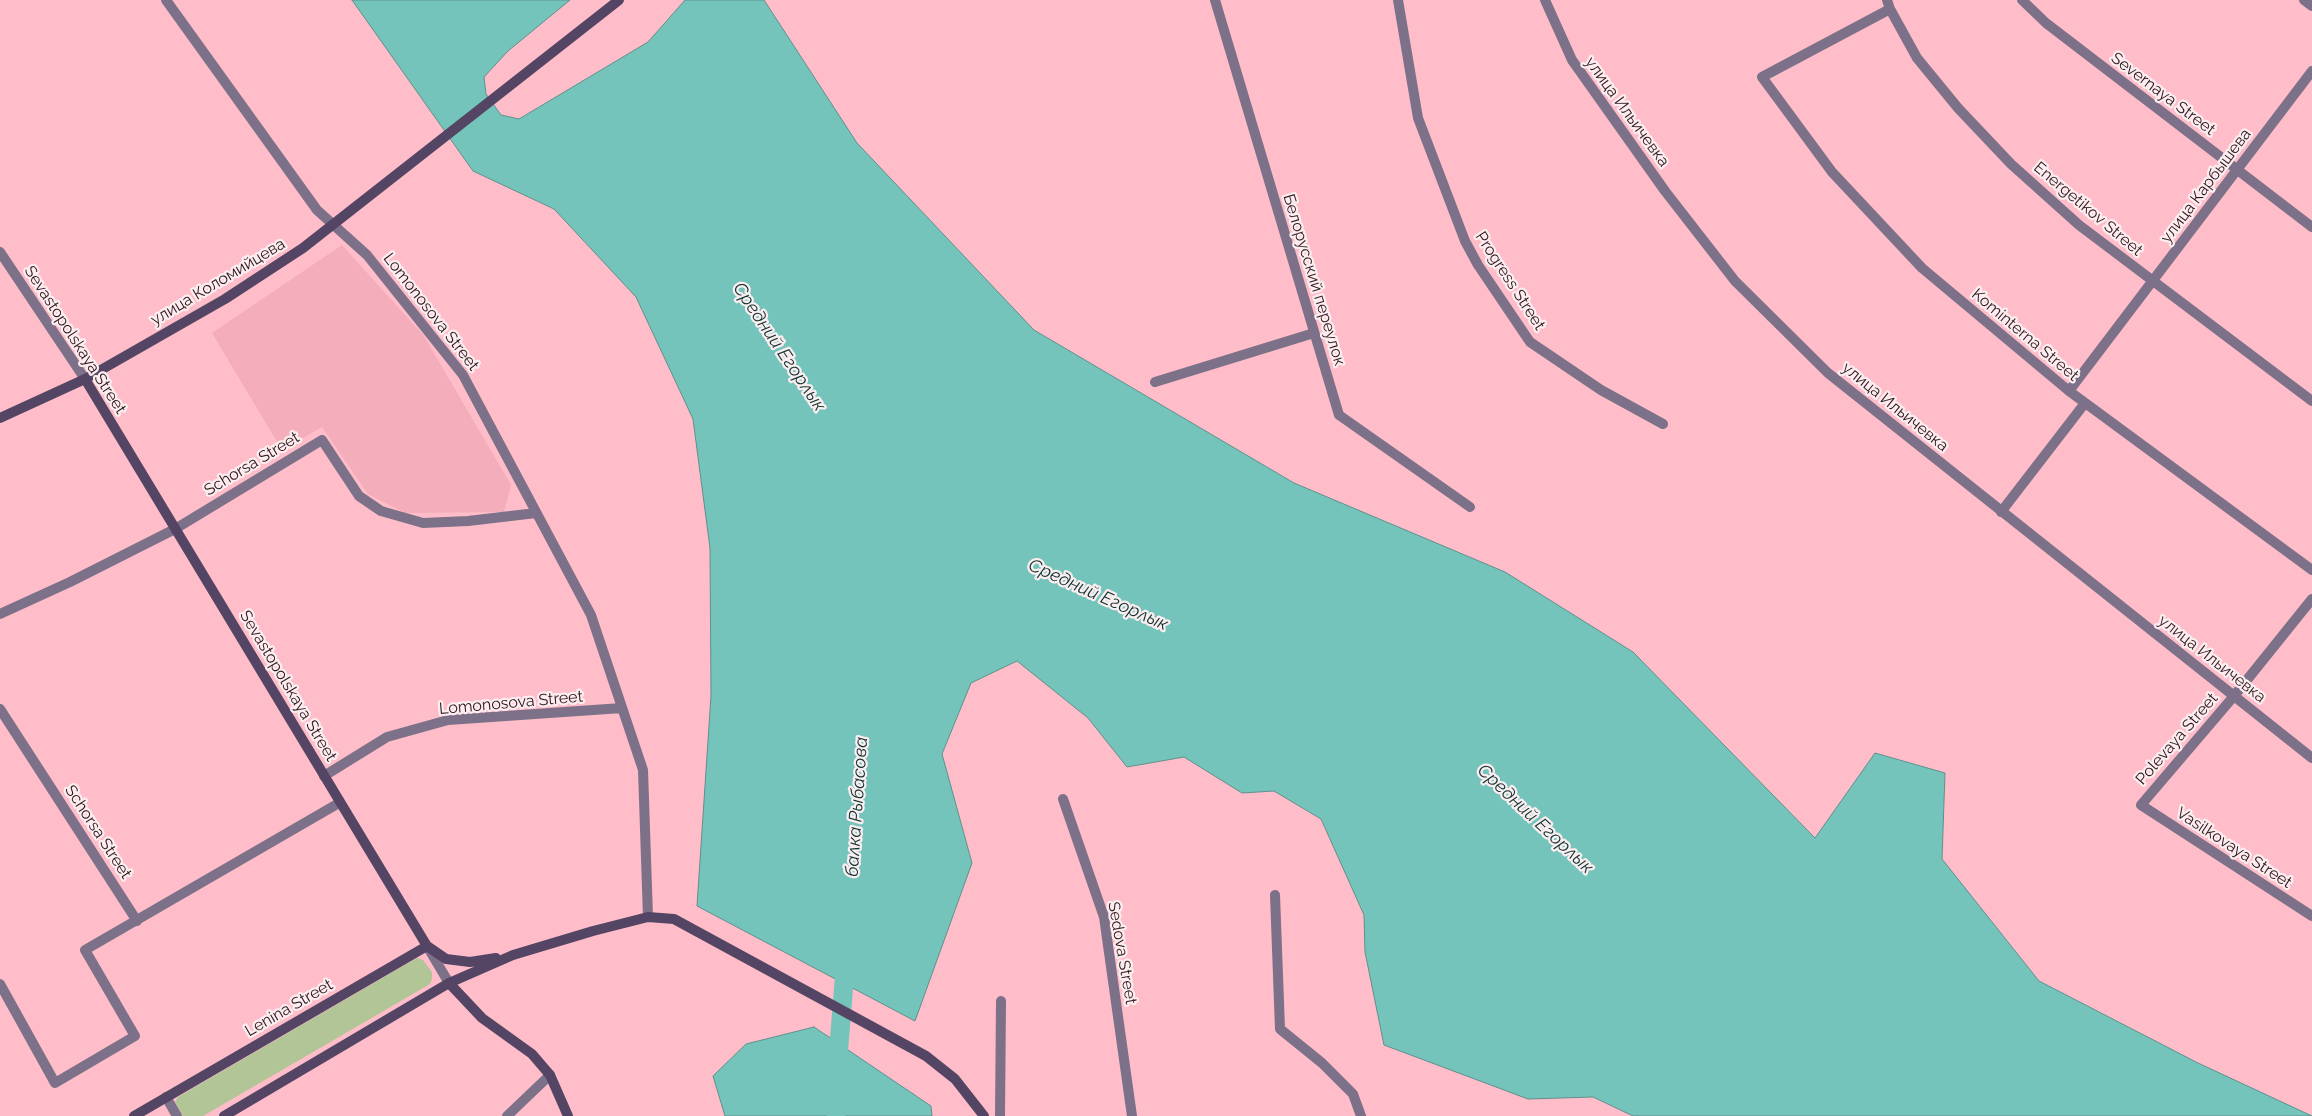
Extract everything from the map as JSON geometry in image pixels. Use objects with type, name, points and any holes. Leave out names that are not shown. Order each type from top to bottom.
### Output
[{"type":"main road","name":"улица Коломийцева","points":[[0,418],[85,379],[226,299],[303,248],[619,0]]},
{"type":"main road","name":"Sevastopolskaya Street","points":[[85,379],[426,946]]},
{"type":"main road","points":[[224,1116],[449,983],[513,955],[648,917],[674,919],[926,1056],[955,1079],[984,1116]]},
{"type":"main road","points":[[426,946],[446,959],[470,962],[513,955]]},
{"type":"main road","name":"Lenina Street","points":[[134,1116],[426,946]]},
{"type":"main road","name":"Sevastopolskaya Street","points":[[449,983],[482,1018],[532,1054],[550,1076],[568,1116]]},
{"type":"street","name":"Lomonosova Street","points":[[166,0],[317,210],[367,255],[463,374],[591,614],[644,770],[648,917]]},
{"type":"street","name":"Белорусский переулок","points":[[1215,0],[1339,415],[1470,507]]},
{"type":"street","name":"Progress Street","points":[[1398,0],[1418,118],[1465,241],[1478,265],[1530,342],[1601,390],[1663,424]]},
{"type":"street","name":"улица Ильичевка","points":[[1545,0],[1572,60],[1665,190],[1735,281],[1828,373],[2312,758]]},
{"type":"street","name":"Severnaya Street","points":[[2022,0],[2046,23],[2312,227]]},
{"type":"street","points":[[2304,0],[2312,6]]},
{"type":"street","name":"Kominterna Street","points":[[1889,4],[1762,77],[1832,172],[1922,268],[2069,391],[2312,570]]},
{"type":"street","name":"Energetikov Street","points":[[1889,4],[1917,58],[1958,108],[2011,164],[2079,225],[2312,401]]},
{"type":"street","name":"улица Карбышева","points":[[2069,391],[2312,71]]},
{"type":"street","name":"Sevastopolskaya Street","points":[[0,252],[85,379]]},
{"type":"street","points":[[1156,382],[1314,333]]},
{"type":"street","points":[[2001,512],[2085,403]]},
{"type":"street","name":"Schorsa Street","points":[[0,614],[70,582],[175,529],[322,440],[359,496],[381,511],[423,522],[468,521],[536,512]]},
{"type":"street","name":"Polevaya Street","points":[[2140,805],[2234,696],[2312,599]]},
{"type":"street","name":"Lomonosova Street","points":[[324,776],[387,738],[448,720],[622,708]]},
{"type":"street","name":"Schorsa Street","points":[[0,709],[138,920]]},
{"type":"street","name":"Sedova Street","points":[[1063,800],[1104,917],[1132,1116]]},
{"type":"street","points":[[0,984],[55,1083],[135,1036],[86,950],[339,803]]},
{"type":"street","name":"Vasilkovaya Street","points":[[2140,805],[2312,916]]},
{"type":"street","points":[[1275,895],[1280,1029],[1322,1063],[1353,1094],[1361,1116]]},
{"type":"street","name":"Sevastopolskaya Street","points":[[426,946],[449,983]]},
{"type":"street","points":[[1000,1116],[1001,1002]]},
{"type":"street","points":[[507,1116],[550,1076]]},
{"type":"street","points":[[166,1097],[177,1116]]},
{"type":"shaded area","points":[[342,245],[424,336],[511,485],[504,512],[405,513],[368,494],[322,427],[282,450],[212,333]]},
{"type":"green space","points":[[417,958],[423,960],[432,972],[430,984],[203,1116],[183,1116],[175,1102],[178,1097]]},
{"type":"water","name":"Средний Егорлык","points":[[352,0],[570,0],[508,51],[484,77],[486,94],[501,115],[519,119],[648,42],[685,0],[764,0],[857,143],[1034,330],[1294,483],[1505,572],[1633,652],[1815,838],[1875,753],[1945,773],[1942,859],[2039,981],[2198,1063],[2312,1116],[1633,1116],[1593,1097],[1528,1099],[1384,1045],[1365,952],[1364,915],[1321,819],[1274,791],[1242,793],[1184,757],[1127,767],[1088,718],[1017,661],[971,683],[942,754],[972,863],[915,1021],[697,906],[711,696],[710,548],[693,419],[636,297],[554,209],[473,171]]},
{"type":"water","points":[[814,1027],[931,1106],[932,1116],[725,1116],[713,1076],[746,1044]]},
{"type":"waterway","name":"балка Рыбасова","points":[[836,1116],[835,1094],[846,958]]}]
